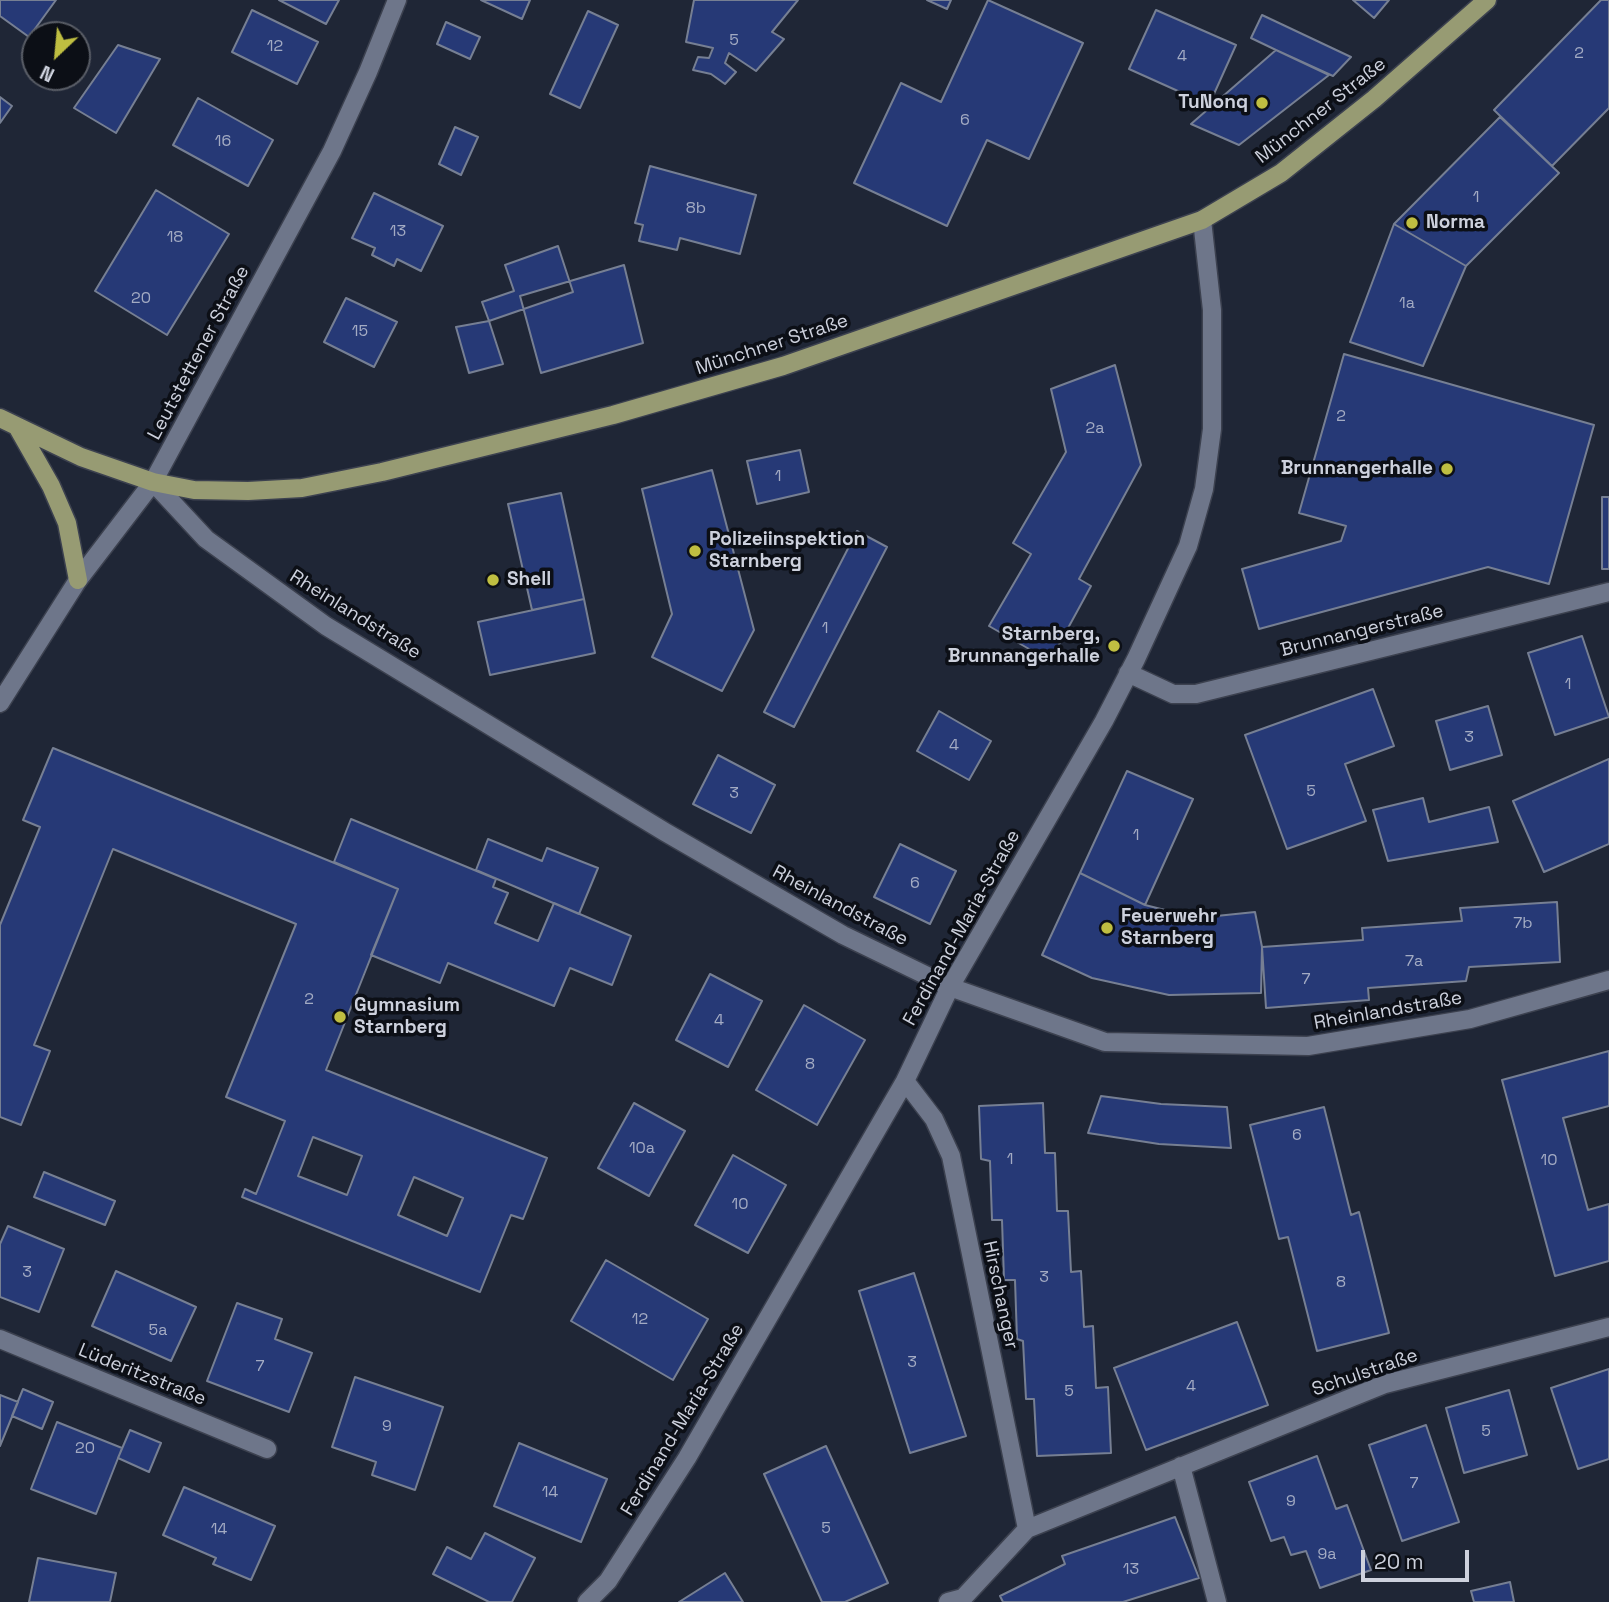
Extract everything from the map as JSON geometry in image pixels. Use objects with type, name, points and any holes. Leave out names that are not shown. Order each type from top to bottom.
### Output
[{"type":"main road","name":"Münchner Straße","points":[[0,418],[81,457],[153,482],[194,490],[248,491],[302,488],[382,472],[565,428],[783,366],[1202,220],[1281,173],[1374,99],[1487,0]]},
{"type":"main road","points":[[18,428],[51,486],[67,523],[78,580]]},
{"type":"street","name":"Leutstettener Straße","points":[[0,703],[78,580],[153,482],[332,151],[397,0]]},
{"type":"street","name":"Ferdinand-Maria-Straße","points":[[587,1602],[608,1581],[687,1458],[905,1081],[950,987],[1104,721],[1188,546],[1204,489],[1212,429],[1212,310],[1202,220]]},
{"type":"street","name":"Rheinlandstraße","points":[[153,482],[206,539],[326,626],[665,832],[843,935],[950,987],[1105,1042],[1308,1046],[1470,1019],[1609,980]]},
{"type":"street","name":"Brunnangerstraße","points":[[1128,673],[1173,694],[1196,694],[1609,592]]},
{"type":"street","name":"Hirschanger","points":[[905,1081],[934,1119],[951,1156],[1027,1529]]},
{"type":"street","name":"Schulstraße","points":[[958,1600],[1027,1529],[1385,1384],[1609,1327]]},
{"type":"street","name":"Lüderitzstraße","points":[[0,1339],[267,1449]]},
{"type":"street","points":[[1181,1466],[1217,1602]]},
{"type":"building","points":[[0,0],[56,0],[41,21],[21,21],[21,31],[0,16]]},
{"type":"building","points":[[279,0],[339,0],[326,24]]},
{"type":"building","points":[[481,0],[530,0],[522,19]]},
{"type":"building","points":[[694,0],[798,0],[772,32],[784,39],[756,71],[729,53],[725,63],[736,72],[725,84],[711,74],[693,70],[698,57],[709,58],[713,48],[686,42]]},
{"type":"building","points":[[927,0],[951,0],[947,9]]},
{"type":"building","points":[[988,0],[1083,43],[1029,159],[987,140],[947,226],[854,183],[901,83],[941,102]]},
{"type":"building","points":[[1353,0],[1389,0],[1374,18]]},
{"type":"building","points":[[1601,0],[1609,0],[1609,108],[1552,166],[1494,110]]},
{"type":"building","points":[[252,10],[318,42],[297,84],[232,52]]},
{"type":"building","points":[[1156,10],[1236,45],[1209,105],[1129,69]]},
{"type":"building","points":[[588,11],[618,25],[580,108],[550,94]]},
{"type":"building","points":[[1262,15],[1351,57],[1333,76],[1276,50],[1251,38]]},
{"type":"building","points":[[446,22],[480,37],[470,59],[437,44]]},
{"type":"building","points":[[118,45],[160,59],[116,133],[74,108],[86,91],[91,91],[91,84]]},
{"type":"building","points":[[1276,50],[1329,75],[1239,145],[1191,124]]},
{"type":"building","points":[[0,97],[12,106],[0,123]]},
{"type":"building","points":[[198,98],[273,140],[248,186],[173,145]]},
{"type":"building","points":[[1500,117],[1559,173],[1466,266],[1394,224]]},
{"type":"building","points":[[455,127],[478,137],[461,175],[439,164]]},
{"type":"building","points":[[650,166],[756,195],[740,254],[680,238],[677,250],[639,241],[643,225],[635,223]]},
{"type":"building","points":[[156,190],[229,234],[167,335],[95,291]]},
{"type":"building","points":[[374,193],[443,226],[421,271],[397,259],[394,266],[372,255],[375,248],[352,238]]},
{"type":"building","points":[[1394,224],[1466,266],[1423,366],[1350,342]]},
{"type":"building","points":[[558,246],[573,292],[489,321],[482,302],[514,291],[505,265]]},
{"type":"building","points":[[624,265],[643,343],[541,373],[520,296]]},
{"type":"building","points":[[346,298],[397,322],[374,367],[324,342]]},
{"type":"building","points":[[489,321],[503,364],[469,373],[456,327]]},
{"type":"building","name":"Brunnangerhalle","points":[[1344,354],[1594,425],[1549,584],[1488,567],[1259,629],[1242,569],[1341,541],[1346,526],[1299,513]]},
{"type":"building","points":[[1115,365],[1141,465],[1079,579],[1091,586],[1050,661],[989,626],[1031,554],[1013,543],[1066,452],[1051,389]]},
{"type":"building","name":"Polizeiinspektion Starnberg","points":[[800,450],[809,492],[757,504],[747,461]]},
{"type":"building","name":"Polizeiinspektion Starnberg","points":[[712,470],[754,630],[722,691],[652,657],[672,614],[642,489]]},
{"type":"building","points":[[561,493],[584,599],[532,610],[508,504]]},
{"type":"building","points":[[1602,497],[1609,497],[1609,569],[1602,569]]},
{"type":"building","name":"Polizeiinspektion Starnberg","points":[[857,531],[887,547],[794,727],[764,712]]},
{"type":"building","points":[[584,599],[595,653],[490,675],[478,622]]},
{"type":"building","points":[[1582,636],[1609,717],[1555,735],[1528,653]]},
{"type":"building","points":[[1373,689],[1394,746],[1345,764],[1366,821],[1287,849],[1245,735]]},
{"type":"building","points":[[1488,706],[1502,755],[1450,770],[1436,721]]},
{"type":"building","points":[[939,711],[991,741],[969,780],[917,751]]},
{"type":"building","points":[[53,748],[398,889],[326,1070],[547,1158],[523,1219],[511,1215],[480,1292],[242,1197],[245,1189],[256,1194],[285,1121],[226,1097],[296,924],[113,849],[34,1045],[50,1051],[21,1125],[0,1117],[0,925],[40,827],[23,820]],"holes":[[[313,1137],[362,1156],[347,1195],[298,1176]],[[414,1177],[463,1198],[447,1236],[398,1215]]]},
{"type":"building","points":[[718,755],[775,785],[751,833],[693,804]]},
{"type":"building","points":[[1609,759],[1609,844],[1544,872],[1513,801]]},
{"type":"building","points":[[1127,771],[1193,799],[1145,905],[1080,873]]},
{"type":"building","points":[[1423,798],[1429,822],[1489,807],[1498,842],[1388,861],[1373,810]]},
{"type":"building","points":[[351,819],[496,879],[493,887],[508,893],[495,923],[538,941],[554,903],[631,936],[612,985],[570,968],[554,1006],[448,963],[440,983],[371,955],[398,889],[334,862]]},
{"type":"building","points":[[488,839],[542,861],[547,848],[598,868],[579,914],[476,870]]},
{"type":"building","points":[[900,844],[956,871],[930,924],[874,897]]},
{"type":"building","points":[[1080,873],[1145,905],[1197,918],[1255,912],[1262,947],[1261,993],[1169,995],[1092,978],[1042,955]]},
{"type":"building","points":[[1557,902],[1560,962],[1469,967],[1466,981],[1368,988],[1369,1000],[1266,1008],[1262,947],[1363,940],[1362,928],[1462,921],[1460,908]]},
{"type":"building","points":[[710,974],[762,1001],[728,1067],[676,1040]]},
{"type":"building","points":[[804,1005],[865,1040],[817,1125],[756,1090]]},
{"type":"building","points":[[1609,1051],[1609,1106],[1563,1118],[1588,1210],[1609,1204],[1609,1261],[1555,1276],[1502,1080]]},
{"type":"building","points":[[1101,1096],[1161,1104],[1227,1107],[1231,1148],[1159,1144],[1088,1133]]},
{"type":"building","points":[[634,1103],[685,1131],[649,1196],[598,1168]]},
{"type":"building","points":[[1043,1103],[1045,1153],[1055,1153],[1057,1211],[1068,1211],[1071,1272],[1081,1271],[1084,1327],[1093,1326],[1096,1388],[1108,1387],[1111,1453],[1037,1456],[1034,1399],[1026,1399],[1023,1341],[1017,1339],[1015,1280],[1004,1280],[1002,1220],[992,1220],[990,1161],[981,1159],[979,1106]]},
{"type":"building","points":[[1324,1107],[1351,1215],[1359,1212],[1389,1333],[1317,1351],[1288,1237],[1279,1239],[1250,1125]]},
{"type":"building","points":[[733,1155],[786,1185],[748,1253],[695,1225]]},
{"type":"building","points":[[44,1172],[115,1201],[105,1225],[34,1197]]},
{"type":"building","points":[[8,1226],[64,1249],[39,1312],[0,1297],[0,1244]]},
{"type":"building","points":[[606,1260],[708,1319],[673,1380],[571,1321]]},
{"type":"building","points":[[116,1271],[196,1307],[171,1361],[92,1326]]},
{"type":"building","points":[[914,1273],[966,1436],[910,1453],[859,1291]]},
{"type":"building","points":[[237,1303],[282,1319],[275,1339],[312,1353],[289,1412],[207,1381]]},
{"type":"building","points":[[1237,1322],[1268,1405],[1146,1450],[1114,1368]]},
{"type":"building","points":[[1609,1369],[1609,1459],[1578,1469],[1551,1388]]},
{"type":"building","points":[[355,1377],[443,1407],[415,1490],[372,1475],[376,1462],[332,1447]]},
{"type":"building","points":[[23,1389],[53,1402],[42,1429],[12,1416]]},
{"type":"building","points":[[1509,1390],[1527,1455],[1464,1473],[1446,1408]]},
{"type":"building","points":[[0,1395],[18,1402],[0,1446]]},
{"type":"building","points":[[57,1422],[122,1448],[96,1514],[31,1489]]},
{"type":"building","points":[[1426,1425],[1459,1522],[1402,1541],[1369,1445]]},
{"type":"building","points":[[130,1430],[161,1443],[149,1472],[118,1458]]},
{"type":"building","points":[[519,1443],[607,1479],[581,1542],[494,1506]]},
{"type":"building","points":[[826,1446],[888,1583],[845,1602],[822,1602],[764,1474]]},
{"type":"building","points":[[1317,1456],[1336,1509],[1347,1505],[1371,1570],[1320,1588],[1306,1551],[1291,1555],[1284,1537],[1271,1541],[1249,1482]]},
{"type":"building","points":[[184,1487],[275,1526],[251,1580],[213,1564],[216,1558],[163,1535]]},
{"type":"building","points":[[1175,1517],[1199,1578],[1123,1602],[1003,1602],[1000,1596],[1065,1564],[1062,1556]]},
{"type":"building","points":[[485,1533],[535,1558],[512,1602],[489,1602],[433,1574],[447,1547],[471,1559]]},
{"type":"building","points":[[38,1558],[116,1573],[110,1602],[29,1602]]},
{"type":"building","points":[[725,1573],[743,1602],[679,1602]]},
{"type":"building","points":[[1510,1582],[1514,1602],[1474,1602],[1471,1591]]},
{"type":"place","name":"TuNonq","points":[[1262,103]]},
{"type":"place","name":"Norma","points":[[1412,223]]},
{"type":"place","name":"Brunnangerhalle","points":[[1447,469]]},
{"type":"place","name":"Polizeiinspektion Starnberg","points":[[695,551]]},
{"type":"place","name":"Shell","points":[[493,580]]},
{"type":"place","name":"Starnberg, Brunnangerhalle","points":[[1114,646]]},
{"type":"place","name":"Feuerwehr Starnberg","points":[[1107,928]]},
{"type":"place","name":"Gymnasium Starnberg","points":[[340,1017]]}]
